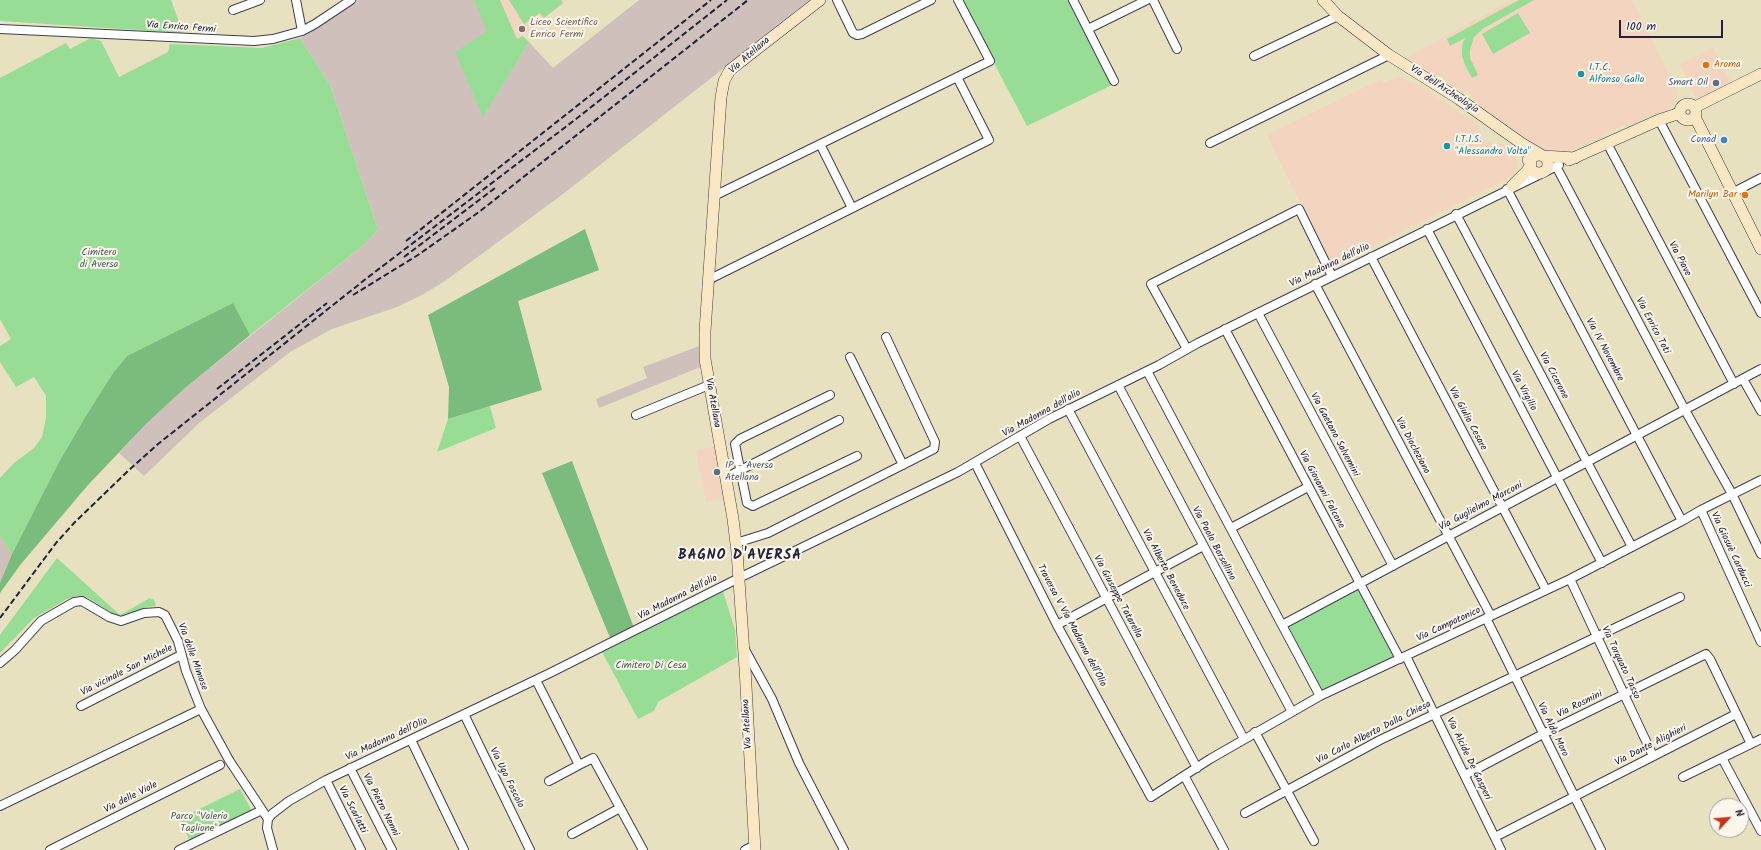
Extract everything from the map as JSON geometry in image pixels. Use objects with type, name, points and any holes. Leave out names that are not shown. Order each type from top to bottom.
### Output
[{"type":"main road","name":"Via Atellana","points":[[751,848],[744,647],[736,543],[705,360],[708,280],[721,97],[724,81],[730,70],[820,0]]},
{"type":"main road","name":"Via dell'Archeologia","points":[[1323,0],[1338,16],[1389,56],[1459,99],[1550,164],[1575,158],[1660,120],[1680,113],[1686,120],[1689,120],[1695,112]]},
{"type":"main road","points":[[1761,74],[1695,112],[1732,193],[1761,249]]},
{"type":"main road","points":[[1521,143],[1535,172],[1550,164]]},
{"type":"main road","points":[[1510,188],[1527,171],[1535,157],[1550,164]]},
{"type":"main road","name":"Via dell'Archeologia","points":[[1550,164],[1575,158]]},
{"type":"street","points":[[233,10],[260,0]]},
{"type":"street","points":[[296,0],[302,31]]},
{"type":"street","name":"Via Enrico Fermi","points":[[0,29],[254,41],[273,40],[302,31],[351,0]]},
{"type":"street","points":[[837,0],[853,32],[857,35],[862,34],[931,0]]},
{"type":"street","points":[[714,196],[990,61],[958,0]]},
{"type":"street","points":[[1073,0],[1114,81]]},
{"type":"street","points":[[1088,29],[1147,0]]},
{"type":"street","points":[[1153,0],[1177,49]]},
{"type":"street","points":[[1254,56],[1338,16]]},
{"type":"street","points":[[1210,143],[1389,56]]},
{"type":"street","points":[[708,280],[989,140],[957,77]]},
{"type":"street","points":[[1660,120],[1761,313]]},
{"type":"street","name":"Via Piave","points":[[1607,143],[1734,384]]},
{"type":"street","points":[[820,144],[852,208]]},
{"type":"street","name":"Via Madonna dell'olio","points":[[550,673],[975,462],[1068,409],[1147,371],[1225,329],[1315,284],[1510,188],[1550,164]]},
{"type":"street","name":"Via Enrico Toti","points":[[1550,164],[1732,494],[1761,554]]},
{"type":"street","points":[[1732,193],[1761,178]]},
{"type":"street","name":"Via IV Novembre","points":[[1510,188],[1682,521]]},
{"type":"street","points":[[1187,349],[1151,284],[1299,209],[1332,276]]},
{"type":"street","name":"Via Cicerone","points":[[1456,214],[1632,547]]},
{"type":"street","name":"Via Virgilio","points":[[1427,229],[1602,563]]},
{"type":"street","name":"Via Giulio Cesare","points":[[1371,257],[1546,590]]},
{"type":"street","name":"Via Diocleziano","points":[[1315,284],[1448,536],[1488,617]]},
{"type":"street","name":"Via Gaetano Salvemini","points":[[1258,313],[1393,566]]},
{"type":"street","name":"Via Giovanni Falcone","points":[[1225,329],[1359,584],[1403,657]]},
{"type":"street","points":[[736,543],[768,533],[934,449],[935,442],[886,337]]},
{"type":"street","points":[[850,357],[903,465]]},
{"type":"street","name":"Via Guglielmo Marconi","points":[[1282,625],[1761,369]]},
{"type":"street","points":[[1147,371],[1320,696]]},
{"type":"street","points":[[1743,379],[1761,411]]},
{"type":"street","points":[[636,415],[709,385]]},
{"type":"street","name":"Via Paolo Borsellino","points":[[1118,385],[1292,712]]},
{"type":"street","points":[[830,395],[740,438],[735,444],[747,503],[753,506],[858,456]]},
{"type":"street","name":"Via Alberto Beneduce","points":[[1068,409],[1244,739]]},
{"type":"street","points":[[725,478],[839,420]]},
{"type":"street","name":"Via Giuseppe Tatarella","points":[[1020,436],[1197,768]]},
{"type":"street","name":"Traversa V Via Madonna dell'Olio","points":[[975,462],[1057,624],[1151,798]]},
{"type":"street","name":"Via Campotonico","points":[[1151,798],[1255,732],[1320,696],[1570,579],[1761,480]]},
{"type":"street","points":[[1231,528],[1308,487]]},
{"type":"street","name":"Via Giosuè Carducci","points":[[1701,510],[1761,642]]},
{"type":"street","points":[[1057,624],[1203,546]]},
{"type":"street","name":"Via Torquato Tasso","points":[[1570,579],[1653,756]]},
{"type":"street","name":"Via Carlo Alberto Dalla Chiesa","points":[[1245,813],[1374,743],[1434,713],[1515,677],[1680,597]]},
{"type":"street","name":"Via delle Mimose","points":[[0,663],[15,650],[41,621],[74,602],[82,601],[110,617],[121,621],[144,613],[160,612],[165,615],[178,641],[192,690],[201,708],[229,760],[268,819]]},
{"type":"street","name":"Via Aldo Moro","points":[[1488,617],[1515,677],[1601,850]]},
{"type":"street","points":[[744,647],[772,699],[799,763],[844,850]]},
{"type":"street","name":"Via Rosmini","points":[[1464,775],[1543,734],[1706,654],[1710,659],[1736,714]]},
{"type":"street","name":"Via vicinale San Michele","points":[[81,706],[181,655]]},
{"type":"street","name":"Via Alcide De Gasperi","points":[[1403,657],[1434,713],[1501,850]]},
{"type":"street","name":"Via Madonna dell'Olio","points":[[268,819],[289,801],[326,780],[550,673]]},
{"type":"street","points":[[536,680],[579,765]]},
{"type":"street","points":[[0,806],[201,708]]},
{"type":"street","name":"Via Ugo Foscolo","points":[[464,714],[530,850]]},
{"type":"street","points":[[1736,714],[1751,744]]},
{"type":"street","name":"Via Dante Alighieri","points":[[1495,837],[1736,714]]},
{"type":"street","points":[[1255,732],[1314,841]]},
{"type":"street","points":[[1683,777],[1761,739]]},
{"type":"street","points":[[411,740],[464,850]]},
{"type":"street","points":[[549,781],[592,758],[643,850]]},
{"type":"street","points":[[1722,758],[1761,832]]},
{"type":"street","name":"Via delle Viole","points":[[50,850],[220,765]]},
{"type":"street","name":"Via Pietro Nenni","points":[[350,768],[392,850]]},
{"type":"street","points":[[1185,776],[1224,850]]},
{"type":"street","name":"Via Scarlatti","points":[[326,780],[362,850]]},
{"type":"street","points":[[572,834],[620,808]]},
{"type":"street","points":[[179,850],[262,810]]},
{"type":"street","points":[[268,819],[269,835],[273,850]]},
{"type":"shaded area","points":[[357,0],[474,0],[488,31],[483,116],[529,42],[553,68],[639,0],[811,0],[559,197],[445,281],[422,295],[397,307],[332,329],[290,352],[198,424],[144,476],[119,453],[147,423],[185,388],[365,244],[378,230],[330,85],[300,38]]},
{"type":"shaded area","name":"Liceo Scientifico Enrico Fermi","points":[[500,0],[567,0],[517,40]]},
{"type":"shaded area","points":[[1511,0],[1632,0],[1676,88],[1677,98],[1666,111],[1626,127],[1623,126],[1603,134],[1602,138],[1566,152],[1540,150],[1475,103],[1468,91],[1463,93],[1406,58]]},
{"type":"shaded area","points":[[1713,48],[1733,86],[1698,103],[1680,64]]},
{"type":"shaded area","points":[[1399,76],[1412,84],[1417,83],[1479,125],[1479,131],[1482,138],[1495,146],[1501,143],[1511,150],[1517,162],[1515,175],[1365,250],[1361,247],[1351,252],[1352,256],[1332,264],[1328,262],[1267,135],[1381,79],[1384,83]]},
{"type":"shaded area","points":[[702,345],[703,366],[599,408],[596,399],[647,378],[643,367]]},
{"type":"shaded area","points":[[717,446],[727,498],[706,502],[696,450]]},
{"type":"shaded area","points":[[0,536],[12,554],[0,583]]},
{"type":"green space","points":[[0,0],[171,0],[183,33],[0,21]]},
{"type":"green space","points":[[474,0],[500,0],[517,39],[523,36],[529,42],[483,117],[455,52],[487,31]]},
{"type":"green space","points":[[509,0],[561,0],[563,3],[544,18],[540,13],[524,24]]},
{"type":"green space","points":[[961,0],[1070,0],[1112,85],[1027,126]]},
{"type":"green space","points":[[1519,0],[1534,0],[1484,28],[1474,37],[1470,50],[1470,58],[1478,75],[1472,78],[1462,56],[1462,45],[1465,38],[1450,46],[1447,39]]},
{"type":"green space","points":[[1518,13],[1530,33],[1493,54],[1482,34]]},
{"type":"green space","name":"Cimitero di Aversa","points":[[91,38],[101,41],[119,77],[168,52],[170,44],[262,48],[300,38],[330,85],[378,230],[365,244],[250,335],[233,303],[127,356],[113,373],[59,462],[12,554],[0,536],[0,478],[14,463],[34,448],[42,437],[46,418],[46,396],[34,377],[16,387],[0,362],[0,346],[11,339],[0,319],[0,78],[66,43],[70,49]]},
{"type":"green space","points":[[585,229],[599,270],[518,301],[542,390],[448,419],[449,387],[428,315]]},
{"type":"green space","points":[[233,303],[250,335],[185,388],[147,423],[88,485],[21,564],[0,593],[0,583],[12,554],[59,462],[113,373],[127,356]]},
{"type":"green space","points":[[490,406],[496,428],[437,452],[448,419]]},
{"type":"green space","points":[[572,461],[634,628],[611,640],[542,473]]},
{"type":"green space","points":[[57,558],[120,615],[150,598],[154,600],[156,606],[147,607],[121,617],[88,598],[76,596],[67,599],[34,618],[0,653],[0,635]]},
{"type":"green space","name":"Cimitero Di Cesa","points":[[722,588],[735,630],[737,657],[658,702],[654,711],[638,719],[602,652]]},
{"type":"green space","points":[[1358,589],[1394,657],[1322,691],[1288,626]]},
{"type":"green space","name":"Parco \"Valerio Taglione\"","points":[[240,789],[252,811],[190,841],[179,819]]},
{"type":"railway","points":[[406,241],[711,0]]},
{"type":"railway","points":[[0,618],[56,543],[75,522],[158,444],[367,278],[576,119],[727,0]]},
{"type":"railway","points":[[353,295],[418,255],[479,212],[748,0]]},
{"type":"railway","points":[[404,257],[495,188]]},
{"type":"railway","points":[[217,389],[327,303]]},
{"type":"place","name":"Liceo Scientifico Enrico Fermi","points":[[522,29]]},
{"type":"place","name":"Aroma","points":[[1706,65]]},
{"type":"place","name":"I.T.C. Alfonso Gallo","points":[[1581,74]]},
{"type":"place","name":"Smart Oil","points":[[1716,83]]},
{"type":"place","name":"Conad","points":[[1724,140]]},
{"type":"place","name":"I.T.I.S. \"Alessandro Volta\"","points":[[1447,146]]},
{"type":"place","name":"Marilyn Bar","points":[[1745,195]]},
{"type":"place","name":"IP - Aversa Atellana","points":[[717,472]]},
{"type":"district","name":"BAGNO D'AVERSA","points":[[740,557]]}]
